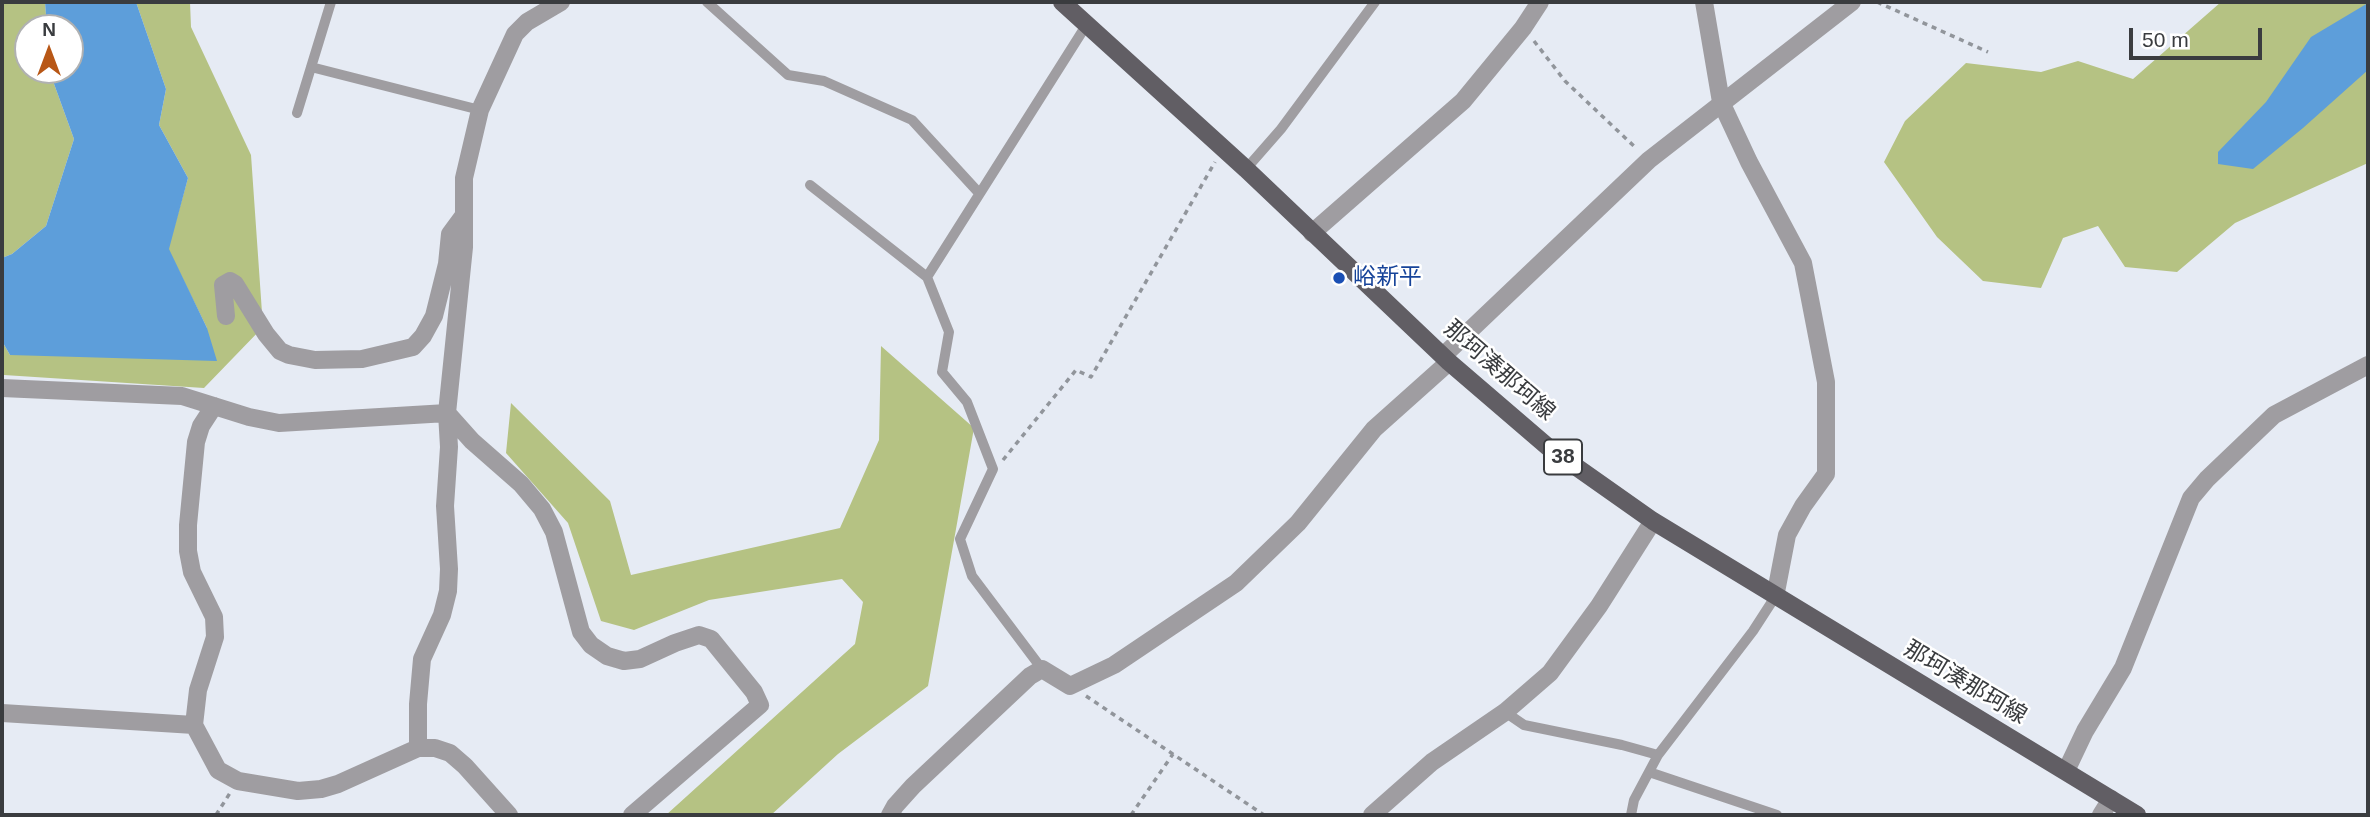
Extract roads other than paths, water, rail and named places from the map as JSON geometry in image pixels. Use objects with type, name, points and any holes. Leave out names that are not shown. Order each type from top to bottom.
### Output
[{"type":"main road","name":"那珂湊那珂線","points":[[1062,2],[1246,169],[1446,359],[1548,447],[1653,521],[2137,815]]},
{"type":"street","points":[[418,748],[422,659],[442,615],[448,591],[445,506],[449,447],[447,413],[456,344],[464,178],[480,110],[514,34],[527,22],[561,2]]},
{"type":"street","points":[[1312,233],[1463,101],[1540,2]]},
{"type":"street","points":[[1704,2],[1721,102],[1749,162],[1803,263],[1826,382],[1826,474],[1802,506],[1787,535],[1775,597]]},
{"type":"street","points":[[890,815],[914,786],[1030,676],[1042,669],[1070,686],[1114,665],[1236,583],[1298,523],[1374,429],[1649,160],[1852,2]]},
{"type":"street","points":[[226,316],[223,285],[230,281],[235,284],[266,334],[280,351],[289,355],[315,360],[362,359],[413,347],[423,336],[434,316],[447,264],[450,234],[464,215]]},
{"type":"street","points":[[2066,771],[2085,731],[2123,668],[2191,498],[2273,415],[2368,365]]},
{"type":"street","points":[[2,388],[182,396],[249,417],[279,423],[447,413]]},
{"type":"street","points":[[214,406],[201,426],[196,442],[188,551],[192,572],[214,617],[215,637],[198,690],[194,725],[218,770],[238,781],[298,791],[321,789],[418,748],[435,748],[450,753],[465,766],[509,815]]},
{"type":"street","points":[[447,413],[472,441],[522,484],[542,509],[554,532],[581,632],[591,645],[607,656],[624,661],[640,659],[699,635],[711,639],[754,691],[760,705],[632,815]]},
{"type":"street","points":[[1372,815],[1432,762],[1506,712],[1550,673],[1599,606],[1653,521]]},
{"type":"street","points":[[2,713],[194,725]]},
{"type":"street","points":[[2101,815],[2111,799]]},
{"type":"lane","points":[[297,113],[331,2]]},
{"type":"lane","points":[[707,2],[788,75],[824,81],[912,120],[979,193]]},
{"type":"lane","points":[[1246,169],[1281,129],[1375,2]]},
{"type":"lane","points":[[927,277],[1087,24]]},
{"type":"lane","points":[[311,67],[480,110]]},
{"type":"lane","points":[[810,186],[927,277],[950,332],[942,372],[967,402],[993,469],[960,540],[972,576],[1042,669]]},
{"type":"lane","points":[[1631,815],[1634,800],[1658,755],[1753,631],[1775,597]]},
{"type":"lane","points":[[1506,712],[1524,725],[1658,755]]},
{"type":"lane","points":[[1649,772],[1777,815]]},
{"type":"water","points":[[45,2],[136,2],[166,89],[159,125],[188,178],[169,249],[207,328],[217,361],[10,355],[2,341],[2,258],[12,254],[46,226],[74,139],[54,84],[84,84],[84,14],[46,14]]},
{"type":"water","points":[[2368,3],[2368,70],[2253,169],[2218,164],[2218,152],[2266,102],[2311,37]]},
{"type":"place","name":"峪新平","points":[[1339,278]]}]
